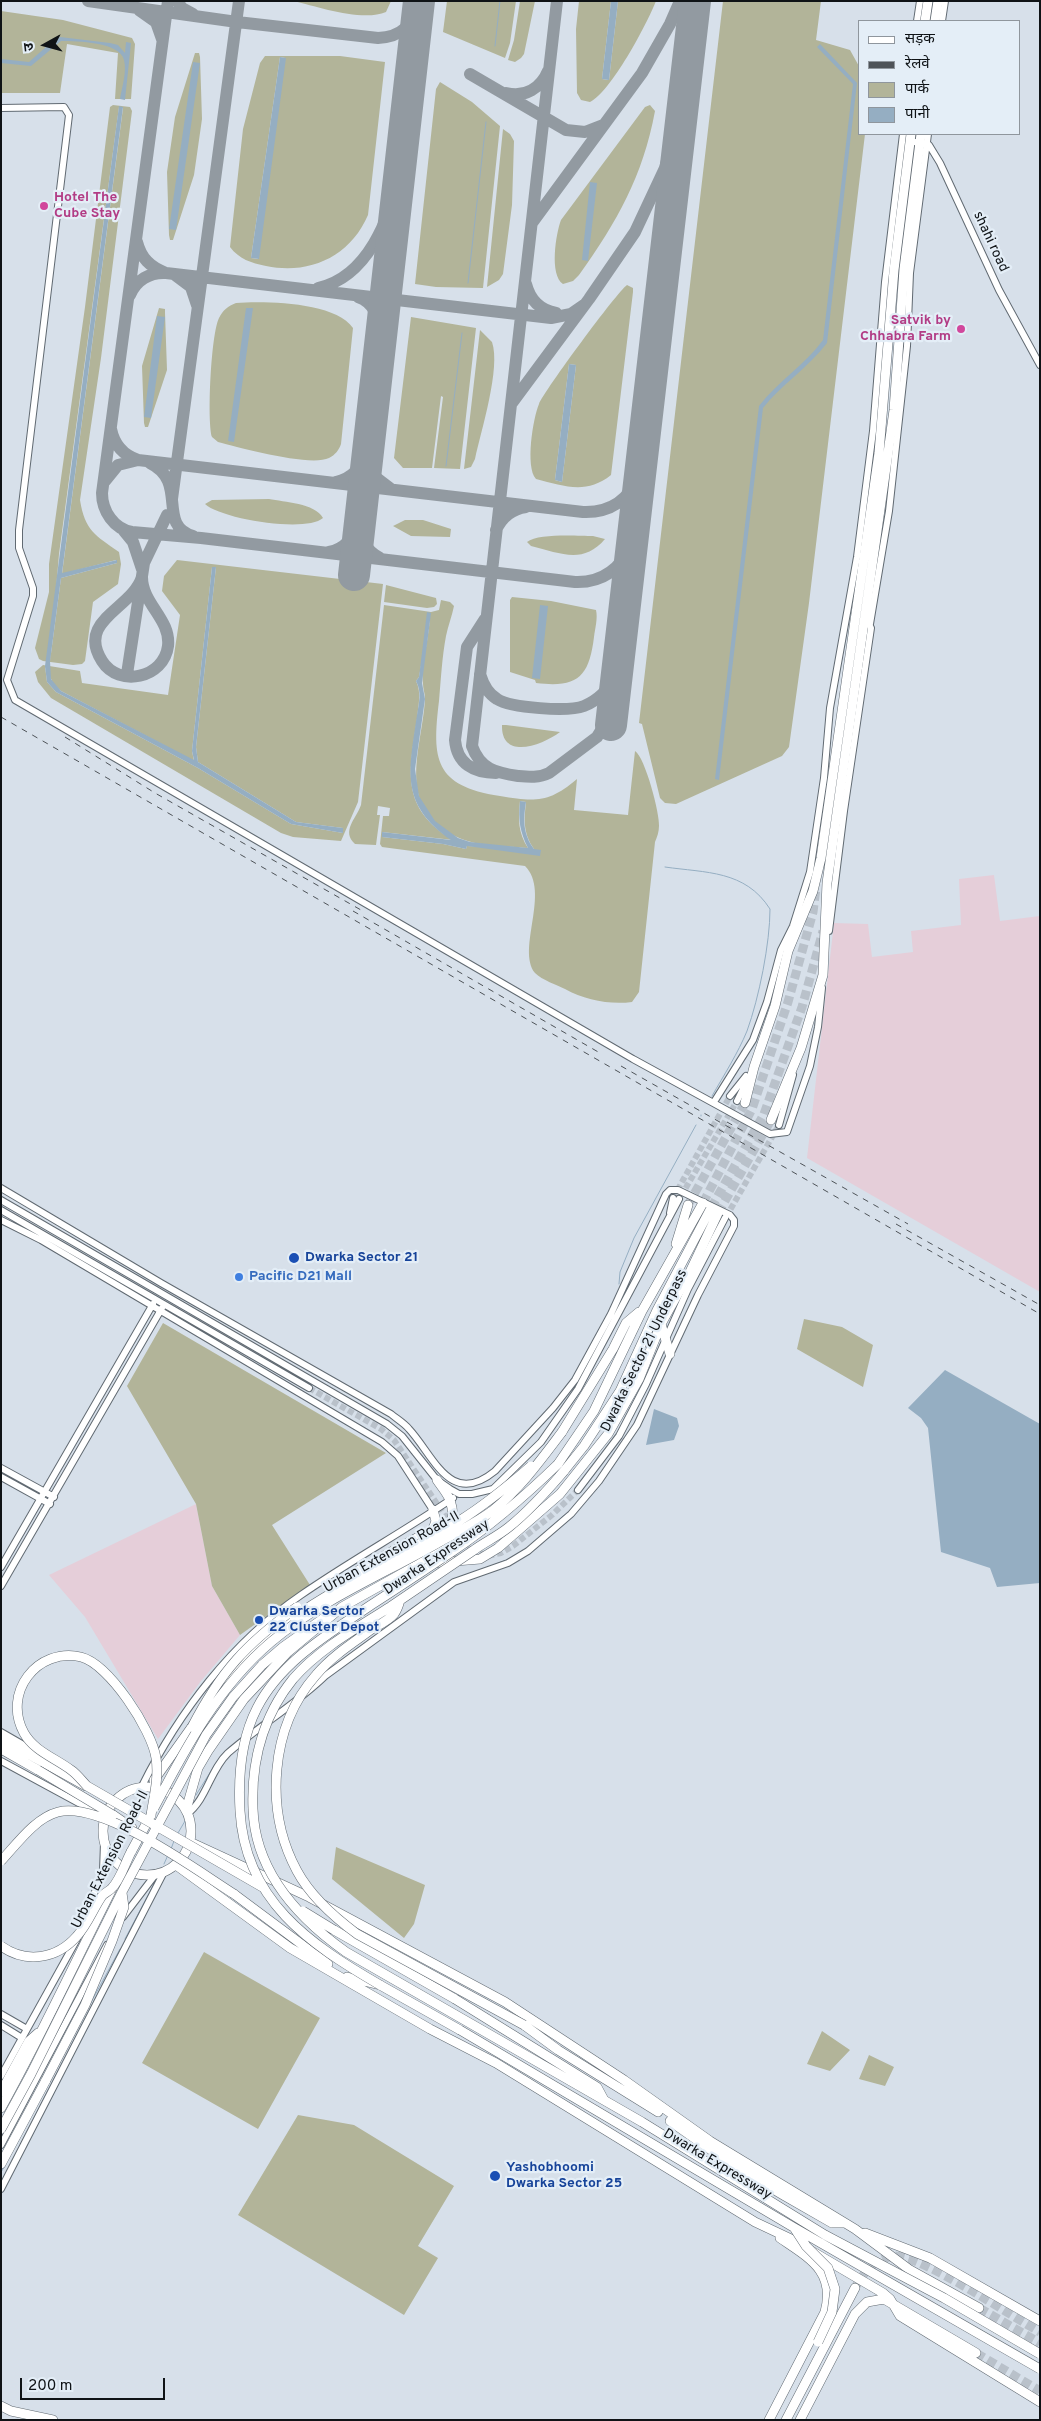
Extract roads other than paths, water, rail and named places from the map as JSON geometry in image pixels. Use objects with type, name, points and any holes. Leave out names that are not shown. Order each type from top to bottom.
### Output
[{"type":"highway","points":[[925,20],[928,1]]},
{"type":"highway","points":[[935,20],[938,1]]},
{"type":"highway","points":[[741,1102],[775,1006],[788,951],[808,905],[821,858],[884,408],[895,262],[911,138]]},
{"type":"highway","points":[[775,1123],[801,1048],[823,975],[827,883],[867,624],[893,418],[904,269],[923,140]]},
{"type":"highway","points":[[672,1259],[688,1205]]},
{"type":"highway","points":[[642,1311],[672,1259],[714,1211]]},
{"type":"highway","points":[[187,1812],[172,1794],[146,1786],[123,1793],[116,1799],[104,1818],[102,1830],[104,1843],[109,1854],[126,1870],[135,1874],[160,1873],[176,1865],[190,1842],[191,1831],[187,1812],[198,1768],[244,1699],[288,1652],[342,1608],[419,1564],[480,1559],[498,1548],[560,1494],[608,1434],[639,1379],[661,1324],[690,1272],[714,1211]]},
{"type":"highway","name":"Dwarka Expressway","points":[[714,1211],[657,1310],[620,1391],[584,1446],[498,1519],[317,1642],[285,1669],[258,1707],[242,1753],[239,1798],[244,1842],[251,1863],[271,1899],[312,1942],[333,1958],[1040,2369]]},
{"type":"highway","points":[[682,1265],[690,1272]]},
{"type":"highway","points":[[657,1310],[670,1354]]},
{"type":"highway","name":"Dwarka Expressway","points":[[642,1311],[594,1411],[546,1492],[508,1528],[343,1638],[308,1665],[280,1696],[264,1726],[256,1762],[252,1798],[253,1818],[263,1859],[284,1895],[326,1938],[367,1964],[500,2038],[642,2122],[825,2235],[944,2298],[1040,2354]]},
{"type":"highway","name":"Urban Extension Road-II","points":[[1,2108],[182,1755],[204,1718],[225,1690],[272,1641],[345,1593],[437,1538],[490,1512],[512,1494],[562,1432],[608,1358],[626,1323],[642,1311]]},
{"type":"highway","points":[[146,1786],[228,1678],[262,1642],[294,1617],[341,1586],[437,1538],[451,1527],[450,1500],[437,1480]]},
{"type":"highway","points":[[419,1564],[437,1538],[433,1510]]},
{"type":"highway","points":[[182,1755],[183,1744],[223,1674],[265,1631],[308,1600],[384,1556],[437,1538]]},
{"type":"highway","points":[[400,1600],[394,1614],[331,1659],[305,1689],[288,1723],[278,1758],[276,1783],[282,1830],[298,1872],[310,1890],[339,1921],[357,1934],[524,2025],[558,2050],[652,2108],[731,2164],[832,2223],[844,2223]]},
{"type":"highway","name":"Urban Extension Road-II","points":[[1,2129],[31,2074],[122,1892],[206,1735],[233,1697],[262,1665],[312,1625],[342,1608]]},
{"type":"highway","points":[[87,1786],[73,1771],[36,1748],[28,1740],[16,1711],[18,1692],[31,1670],[56,1657],[82,1657],[99,1665],[112,1678],[137,1716],[156,1755],[156,1782],[151,1814]]},
{"type":"highway","name":"Dwarka Expressway","points":[[1,1739],[87,1786],[481,2014],[597,2087],[605,2101]]},
{"type":"highway","name":"Dwarka Expressway","points":[[1,1749],[136,1831],[234,1894],[303,1947],[351,1979],[380,1985]]},
{"type":"highway","points":[[1,1861],[32,1827],[46,1817],[58,1812],[80,1812],[136,1831]]},
{"type":"highway","points":[[190,1842],[309,1897],[505,2002],[624,2080],[710,2141],[844,2223],[930,2258],[1040,2321]]},
{"type":"highway","points":[[176,1865],[290,1948],[430,2029],[496,2063],[755,2222],[818,2266],[828,2286],[824,2312],[769,2420]]},
{"type":"highway","points":[[1,1946],[16,1954],[33,1957],[54,1954],[65,1948],[78,1935],[102,1896],[112,1889]]},
{"type":"highway","points":[[1,2164],[85,2005],[124,1907],[122,1892]]},
{"type":"highway","points":[[1,2092],[29,2041],[42,2030]]},
{"type":"highway","points":[[755,2222],[791,2239],[883,2293],[893,2303],[900,2316],[1040,2402]]},
{"type":"highway","points":[[794,2227],[806,2246],[828,2268],[832,2278],[835,2301],[818,2342]]},
{"type":"highway","points":[[855,2229],[910,2270],[979,2308]]},
{"type":"highway","points":[[786,2420],[855,2288]]},
{"type":"highway","points":[[800,2420],[860,2307],[876,2299],[884,2299],[893,2303],[976,2353]]},
{"type":"highway","points":[[1,2406],[11,2411],[53,2420]]},
{"type":"street","points":[[916,20],[920,1]]},
{"type":"street","points":[[942,20],[945,1]]},
{"type":"street","points":[[1,108],[64,107],[69,115],[19,530],[19,548],[33,588],[33,596],[7,680],[15,700],[633,1059],[764,1131],[776,1134],[787,1132],[810,1066],[818,1027],[823,975]]},
{"type":"street","points":[[714,1102],[753,1040],[768,1002],[781,950],[793,926],[810,872],[824,778],[830,708],[851,597],[870,459],[878,388],[885,282],[903,135]]},
{"type":"street","points":[[911,138],[923,140]]},
{"type":"street","name":"shahi road","points":[[923,140],[940,163],[999,290],[1040,364]]},
{"type":"street","points":[[730,1096],[754,1067]]},
{"type":"street","points":[[1,1188],[55,1222],[391,1414],[408,1428],[443,1475],[462,1483],[486,1479],[495,1471],[575,1380],[616,1303],[666,1194],[670,1190],[678,1190],[730,1215],[734,1220],[734,1226],[629,1440],[599,1481],[571,1514],[528,1551],[508,1563],[454,1582],[325,1676],[309,1692],[228,1753],[194,1808],[187,1812]]},
{"type":"street","points":[[146,1786],[168,1739],[197,1696],[245,1642],[301,1595],[433,1510],[460,1494],[480,1494],[493,1489],[541,1442],[578,1389],[668,1221],[676,1198]]},
{"type":"street","points":[[1,1200],[387,1424],[402,1436],[437,1480],[460,1494]]},
{"type":"street","points":[[1,1210],[309,1388]]},
{"type":"street","name":"Dwarka Sector 21 Underpass","points":[[578,1490],[619,1436],[646,1384],[714,1211]]},
{"type":"street","points":[[1,1220],[41,1240],[382,1442],[398,1456],[433,1510]]},
{"type":"street","points":[[1,1567],[160,1292]]},
{"type":"street","points":[[1,1586],[169,1297]]},
{"type":"street","points":[[616,1303],[623,1307]]},
{"type":"street","points":[[320,1384],[331,1380]]},
{"type":"street","points":[[1,1468],[54,1497]]},
{"type":"street","points":[[1,1477],[50,1504]]},
{"type":"street","points":[[1,1732],[116,1799]]},
{"type":"street","points":[[1,1761],[104,1818]]},
{"type":"street","points":[[1,2076],[76,1942],[103,1871],[104,1843]]},
{"type":"street","points":[[1,2145],[95,1965],[126,1912],[160,1873]]},
{"type":"street","points":[[1,2189],[160,1873]]},
{"type":"street","points":[[1,2014],[27,2029]]},
{"type":"street","points":[[1,2025],[22,2038]]},
{"type":"water","points":[[611,1],[618,1],[609,80],[602,79]]},
{"type":"water","points":[[60,37],[110,43],[118,45],[125,53],[126,42],[131,43],[125,100],[120,99],[125,74],[124,60],[115,49],[107,46],[87,42],[61,41],[31,66],[1,63],[1,59],[29,62],[55,39]]},
{"type":"water","points":[[820,44],[857,83],[827,343],[763,408],[719,780],[715,779],[759,406],[823,340],[853,84],[817,47]]},
{"type":"water","points":[[280,57],[286,58],[259,259],[251,258]]},
{"type":"water","points":[[193,62],[200,63],[176,230],[169,229]]},
{"type":"water","points":[[119,106],[123,107],[62,573],[117,560],[117,563],[61,578],[50,661],[51,679],[61,691],[194,760],[192,751],[212,567],[216,567],[196,747],[198,762],[296,822],[343,828],[343,833],[291,824],[198,768],[56,692],[47,682],[45,666]]},
{"type":"water","points":[[590,182],[597,183],[588,261],[582,260]]},
{"type":"water","points":[[246,308],[253,308],[234,442],[228,441]]},
{"type":"water","points":[[157,316],[165,317],[151,418],[144,417]]},
{"type":"water","points":[[569,364],[576,365],[562,482],[555,480]]},
{"type":"water","points":[[540,605],[548,606],[540,679],[532,678]]},
{"type":"water","points":[[427,612],[431,613],[422,683],[425,699],[415,769],[419,796],[435,821],[458,838],[470,842],[528,848],[521,831],[519,814],[520,801],[526,802],[524,821],[526,832],[534,849],[541,850],[540,856],[467,846],[466,849],[443,844],[382,837],[382,832],[451,840],[434,827],[423,813],[415,799],[412,785],[412,753],[420,698],[416,681],[419,677]]},
{"type":"water","points":[[945,1370],[1040,1424],[1040,1583],[997,1587],[990,1568],[941,1552],[928,1428],[921,1418],[908,1408]]},
{"type":"water","points":[[654,1409],[677,1418],[679,1426],[674,1440],[646,1445]]},
{"type":"waterway","points":[[495,46],[500,1]]},
{"type":"waterway","points":[[468,283],[486,122]]},
{"type":"waterway","points":[[446,466],[462,333]]},
{"type":"waterway","points":[[665,867],[710,873],[737,880],[760,896],[770,909],[770,923],[760,987],[747,1031],[731,1064],[712,1096]]},
{"type":"waterway","points":[[619,1284],[620,1272],[634,1238],[696,1125]]},
{"type":"waterway","points":[[561,1518],[569,1512]]},
{"type":"waterway","points":[[496,1564],[509,1559]]},
{"type":"waterway","points":[[350,1654],[424,1600]]},
{"type":"waterway","points":[[196,1795],[216,1763]]},
{"type":"waterway","points":[[178,1833],[185,1821]]},
{"type":"waterway","points":[[171,1849],[174,1841]]},
{"type":"waterway","points":[[164,1864],[168,1855]]},
{"type":"waterway","points":[[125,1939],[156,1880]]},
{"type":"waterway","points":[[89,2006],[120,1949]]},
{"type":"waterway","points":[[1,2172],[5,2166]]},
{"type":"tunnel","points":[[896,220],[907,135]]},
{"type":"tunnel","points":[[886,322],[887,287]]},
{"type":"tunnel","points":[[901,372],[904,332]]},
{"type":"tunnel","points":[[864,525],[877,427]]},
{"type":"tunnel","points":[[881,540],[889,489]]},
{"type":"tunnel","points":[[854,597],[859,561]]},
{"type":"tunnel","points":[[703,1203],[752,1109],[788,1002],[813,912],[816,888]]},
{"type":"tunnel","points":[[711,1208],[764,1114],[802,1007],[823,931]]},
{"type":"tunnel","points":[[673,1198],[730,1096]]},
{"type":"tunnel","points":[[681,1196],[737,1101]]},
{"type":"tunnel","points":[[688,1205],[745,1103]]},
{"type":"tunnel","points":[[718,1213],[771,1120]]},
{"type":"tunnel","points":[[726,1217],[779,1125]]},
{"type":"tunnel","points":[[309,1388],[381,1429],[394,1440],[462,1541],[476,1551],[488,1556],[501,1553],[513,1546],[552,1515],[578,1490]]},
{"type":"tunnel","points":[[855,2288],[866,2272],[882,2259],[895,2256],[908,2259],[946,2276],[1040,2332]]},
{"type":"tunnel","points":[[979,2308],[1040,2343]]},
{"type":"tunnel","points":[[976,2353],[1040,2391]]},
{"type":"railway","points":[[1,717],[1040,1314]]},
{"type":"railway","points":[[65,737],[155,793],[361,910]]},
{"type":"railway","points":[[353,911],[600,1053]]},
{"type":"railway","points":[[621,1066],[732,1129]]},
{"type":"railway","points":[[727,1122],[908,1224]]},
{"type":"railway","points":[[896,1224],[1040,1305]]},
{"type":"place","name":"Hotel The Cube Stay","points":[[44,206]]},
{"type":"place","name":"Satvik by Chhabra Farm","points":[[961,329]]},
{"type":"place","name":"Dwarka Sector 21","points":[[294,1258]]},
{"type":"place","name":"Pacific D21 Mall","points":[[239,1277]]},
{"type":"place","name":"Dwarka Sector 22 Cluster Depot","points":[[259,1620]]},
{"type":"place","name":"Yashobhoomi Dwarka Sector 25","points":[[495,2176]]}]
